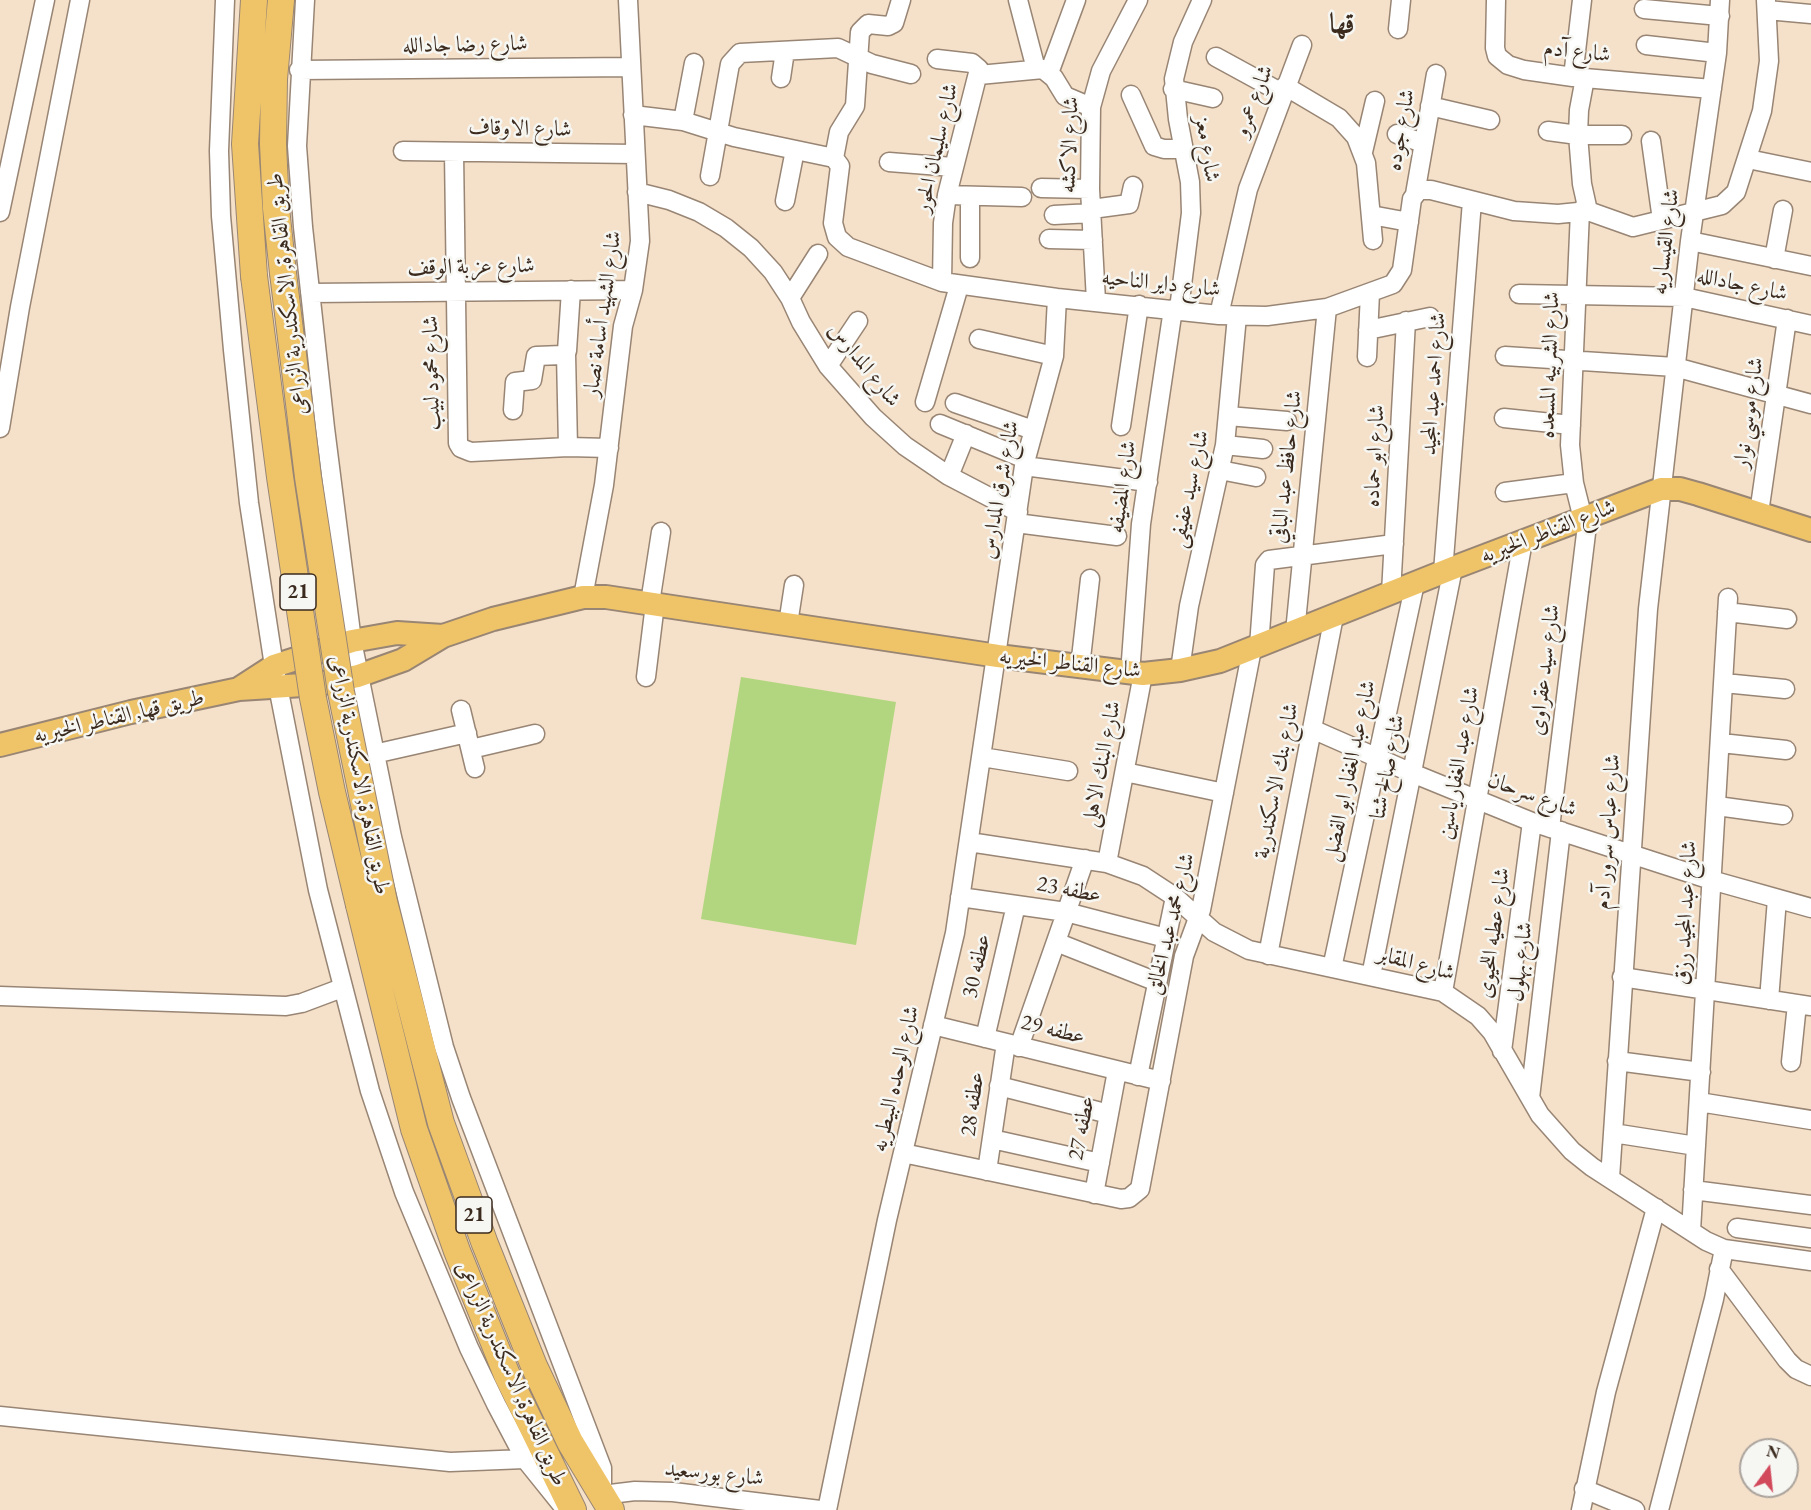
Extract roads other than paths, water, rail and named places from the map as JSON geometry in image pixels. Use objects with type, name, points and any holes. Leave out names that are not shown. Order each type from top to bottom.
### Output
[{"type":"highway","name":"طريق القاهرة, الاسكندرية الزراعى","points":[[254,0],[244,144],[255,276],[280,477],[313,698],[332,792],[371,903],[441,1123],[481,1233],[534,1366],[570,1442],[607,1502]]},
{"type":"highway","name":"طريق القاهرة, الاسكندرية الزراعى","points":[[281,0],[274,79],[273,144],[276,208],[283,273],[308,477],[371,903],[414,1129],[457,1251],[507,1375],[573,1510]]},
{"type":"main road","name":"شارع القناطر الخيريه","points":[[276,676],[319,684],[358,676],[403,660],[443,636],[504,616],[583,597],[606,597],[652,603],[998,656],[1137,674],[1180,670],[1220,661],[1448,570],[1661,489],[1680,489],[1811,530]]},
{"type":"main road","name":"شارع القناطر الخيريه","points":[[238,689],[276,676],[352,641],[397,633],[443,636]]},
{"type":"main road","name":"طريق قها, القناطر الخيريه","points":[[0,745],[238,689]]},
{"type":"street","points":[[0,212],[45,0]]},
{"type":"street","points":[[0,428],[20,307],[80,0]]},
{"type":"street","points":[[225,0],[219,151],[221,216],[249,503],[276,676],[297,790],[342,988],[370,1091],[404,1192],[469,1348],[525,1459],[566,1510]]},
{"type":"street","points":[[305,0],[299,70],[297,146],[310,293],[358,676],[374,754],[444,1047],[506,1220],[602,1468],[607,1502]]},
{"type":"street","name":"شارع الشهيد أسامة نصار","points":[[583,597],[609,448],[623,326],[633,290],[640,241],[627,0]]},
{"type":"street","points":[[633,115],[683,121],[720,133],[834,158],[839,132],[855,106],[861,28],[868,24],[888,26],[894,23],[901,0]]},
{"type":"street","points":[[1018,0],[1043,71],[1065,96],[1091,107]]},
{"type":"street","points":[[1043,71],[1076,0]]},
{"type":"street","name":"شارع الاكشه","points":[[1096,301],[1090,189],[1091,107],[1101,71],[1138,0]]},
{"type":"street","name":"شارع معز","points":[[1176,309],[1191,213],[1190,182],[1173,88],[1183,42],[1202,0]]},
{"type":"street","points":[[1398,29],[1401,0]]},
{"type":"street","name":"شارع آدم","points":[[1496,0],[1495,48],[1502,61],[1524,70],[1579,78],[1712,89]]},
{"type":"street","name":"شارع الشربيه المسعده","points":[[1582,0],[1578,135],[1584,212],[1576,295],[1571,425],[1574,483],[1585,518]]},
{"type":"street","points":[[1415,194],[1425,189],[1514,211],[1547,214],[1584,212],[1633,227],[1722,206],[1736,192],[1762,111],[1766,86],[1766,5],[1811,14]]},
{"type":"street","points":[[1644,9],[1720,8]]},
{"type":"street","name":"شارع القيساريه","points":[[1661,489],[1690,241],[1717,53],[1720,8]]},
{"type":"street","name":"شارع عمرو","points":[[1228,315],[1248,189],[1302,45]]},
{"type":"street","points":[[1646,45],[1717,53]]},
{"type":"street","points":[[710,176],[720,133],[732,60],[745,52],[838,48],[872,64],[911,74]]},
{"type":"street","points":[[781,78],[785,51]]},
{"type":"street","points":[[1216,57],[1339,118],[1356,137],[1363,152],[1373,240]]},
{"type":"street","name":"شارع سليمان الحور","points":[[925,402],[950,284],[943,223],[947,195],[979,75],[979,69],[975,63],[937,59]]},
{"type":"street","points":[[683,121],[694,63]]},
{"type":"street","name":"شارع رضا جادالله","points":[[299,70],[631,67]]},
{"type":"street","points":[[979,75],[1043,71]]},
{"type":"street","name":"شارع جوده","points":[[1415,194],[1436,74]]},
{"type":"street","points":[[1173,88],[1213,98]]},
{"type":"street","points":[[1131,95],[1154,146],[1164,149],[1183,149]]},
{"type":"street","points":[[1363,152],[1376,101]]},
{"type":"street","points":[[1430,106],[1490,120]]},
{"type":"street","points":[[1548,131],[1578,135],[1622,135]]},
{"type":"street","points":[[1397,134],[1424,143]]},
{"type":"street","points":[[1651,141],[1662,220]]},
{"type":"street","points":[[785,201],[795,150]]},
{"type":"street","name":"شارع الاوقاف","points":[[403,151],[635,154]]},
{"type":"street","points":[[454,152],[455,292]]},
{"type":"street","name":"شارع داير الناحيه","points":[[834,158],[840,166],[833,223],[837,237],[848,247],[950,284],[1057,298],[1228,315],[1267,316],[1327,308],[1393,284],[1400,275],[1415,194]]},
{"type":"street","points":[[1748,159],[1811,172]]},
{"type":"street","points":[[889,162],[953,167]]},
{"type":"street","points":[[1054,215],[1129,204],[1133,186]]},
{"type":"street","points":[[1041,188],[1090,189]]},
{"type":"street","name":"شارع المدارس","points":[[637,192],[669,200],[699,212],[726,228],[751,248],[773,272],[790,298],[801,322],[828,366],[873,417],[905,446],[1017,518]]},
{"type":"street","points":[[947,195],[1022,197]]},
{"type":"street","points":[[970,196],[970,258]]},
{"type":"street","name":"شارع احمد عبد المجيد","points":[[1448,570],[1472,201]]},
{"type":"street","points":[[1774,259],[1783,210]]},
{"type":"street","points":[[1371,215],[1409,222]]},
{"type":"street","points":[[1049,239],[1093,240]]},
{"type":"street","points":[[1690,241],[1811,266]]},
{"type":"street","points":[[790,298],[818,254]]},
{"type":"street","points":[[568,447],[566,354],[571,290]]},
{"type":"street","name":"شارع عزبة الوقف","points":[[310,293],[633,290]]},
{"type":"street","name":"شارع محمود لبيب","points":[[455,292],[456,437],[461,448],[471,452],[568,447],[609,448]]},
{"type":"street","points":[[1367,357],[1370,294]]},
{"type":"street","name":"شارع جادالله","points":[[1519,294],[1684,297],[1811,325]]},
{"type":"street","name":"شارع شرق المدارس","points":[[998,656],[1025,463],[1054,356],[1057,298]]},
{"type":"street","points":[[1120,426],[1139,305]]},
{"type":"street","name":"شارع حافظ عبد الباقي","points":[[1295,632],[1327,308]]},
{"type":"street","name":"شارع المضيفه","points":[[1137,674],[1141,524],[1176,309]]},
{"type":"street","name":"شارع سيد عفيفى","points":[[1180,670],[1189,606],[1225,445],[1228,416],[1228,315]]},
{"type":"street","points":[[1368,330],[1430,318]]},
{"type":"street","name":"شارع موسي نوار","points":[[1759,513],[1787,319]]},
{"type":"street","points":[[828,366],[858,321]]},
{"type":"street","name":"شارع ابو حماده","points":[[1391,593],[1406,321]]},
{"type":"street","points":[[979,339],[1054,356]]},
{"type":"street","points":[[513,410],[514,382],[532,380],[537,356],[566,354]]},
{"type":"street","points":[[1505,356],[1675,367],[1811,404]]},
{"type":"street","points":[[955,403],[1033,430]]},
{"type":"street","points":[[1228,416],[1287,421]]},
{"type":"street","points":[[1504,418],[1571,425]]},
{"type":"street","points":[[940,424],[1025,463],[1148,482]]},
{"type":"street","points":[[950,476],[966,434]]},
{"type":"street","points":[[1225,445],[1263,450]]},
{"type":"street","points":[[1220,470],[1256,477]]},
{"type":"street","points":[[1505,492],[1574,483]]},
{"type":"street","name":"شارع عباس سرور آدم","points":[[1610,1178],[1648,609],[1661,489]]},
{"type":"street","points":[[1017,518],[1117,536]]},
{"type":"street","name":"شارع سيد عقراوى","points":[[1555,830],[1585,518]]},
{"type":"street","points":[[646,677],[661,532]]},
{"type":"street","name":"شارع عبد الغفار ياسين","points":[[1443,992],[1523,542]]},
{"type":"street","points":[[1302,554],[1394,544]]},
{"type":"street","name":"شارع محمد عبد الخالق","points":[[1094,1194],[1121,1199],[1135,1195],[1143,1182],[1184,956],[1199,920],[1256,647],[1265,565],[1272,559],[1302,554]]},
{"type":"street","name":"شارع صالح شتا","points":[[1371,976],[1412,773],[1448,570]]},
{"type":"street","points":[[1080,667],[1089,579]]},
{"type":"street","name":"شارع عبد الغفار ابو الفضل","points":[[1332,968],[1415,583]]},
{"type":"street","points":[[788,624],[794,585]]},
{"type":"street","name":"شارع عبد المجيد رزق","points":[[1691,1231],[1728,605],[1787,619]]},
{"type":"street","name":"شارع بنك الاسكندرية","points":[[1268,955],[1334,616]]},
{"type":"street","name":"شارع الوحده البيطريه","points":[[827,1510],[960,897],[998,656]]},
{"type":"street","name":"شارع البنك الاهلى","points":[[1107,863],[1125,772],[1137,674]]},
{"type":"street","points":[[1724,682],[1785,689]]},
{"type":"street","points":[[461,710],[476,768]]},
{"type":"street","name":"شارع سرحان","points":[[1312,729],[1412,773],[1555,830],[1711,880],[1811,908]]},
{"type":"street","points":[[374,754],[535,734]]},
{"type":"street","points":[[1721,743],[1786,750]]},
{"type":"street","points":[[982,757],[1068,771]]},
{"type":"street","points":[[1125,772],[1224,793]]},
{"type":"street","points":[[1717,806],[1783,815]]},
{"type":"street","name":"شارع عطيه اللحيوى","points":[[1502,1051],[1533,822]]},
{"type":"street","name":"شارع بهلول","points":[[1530,1098],[1555,830]]},
{"type":"street","name":"شارع المقابر","points":[[969,842],[1107,863],[1143,876],[1175,897],[1199,920],[1231,942],[1268,955],[1443,992],[1478,1016],[1555,1134],[1572,1151],[1691,1231],[1724,1249],[1811,1261]]},
{"type":"street","name":"عطفه 28","points":[[987,1171],[999,1086],[1013,1045],[1056,942],[1085,860]]},
{"type":"street","name":"عطفه 23","points":[[960,897],[1066,912],[1166,938]]},
{"type":"street","points":[[1138,1076],[1175,897]]},
{"type":"street","points":[[1769,1000],[1777,899]]},
{"type":"street","name":"عطفه 30","points":[[985,1038],[1016,905]]},
{"type":"street","points":[[1056,942],[1157,982]]},
{"type":"street","points":[[1622,977],[1804,1005],[1791,1062]]},
{"type":"street","points":[[0,996],[286,1006],[302,1004],[342,988]]},
{"type":"street","name":"عطفه 29","points":[[933,1025],[1161,1082]]},
{"type":"street","points":[[1617,1061],[1701,1072]]},
{"type":"street","name":"عطفه 27","points":[[1094,1194],[1117,1071]]},
{"type":"street","points":[[999,1086],[1109,1114]]},
{"type":"street","points":[[1699,1102],[1811,1120]]},
{"type":"street","points":[[1613,1133],[1696,1146]]},
{"type":"street","points":[[992,1139],[1100,1162]]},
{"type":"street","points":[[903,1153],[1094,1194]]},
{"type":"street","points":[[1693,1190],[1811,1205]]},
{"type":"street","points":[[1581,1510],[1606,1392],[1656,1208]]},
{"type":"street","points":[[1737,1228],[1811,1238]]},
{"type":"street","points":[[1659,1510],[1714,1299],[1724,1249]]},
{"type":"street","points":[[1719,1269],[1787,1360],[1811,1376]]},
{"type":"street","points":[[0,1416],[450,1462],[525,1459]]},
{"type":"street","points":[[1584,1490],[1635,1510]]},
{"type":"street","name":"شارع بورسعيد","points":[[607,1502],[635,1491],[673,1492],[820,1510]]},
{"type":"district","name":"قها","points":[[1342,25]]}]
